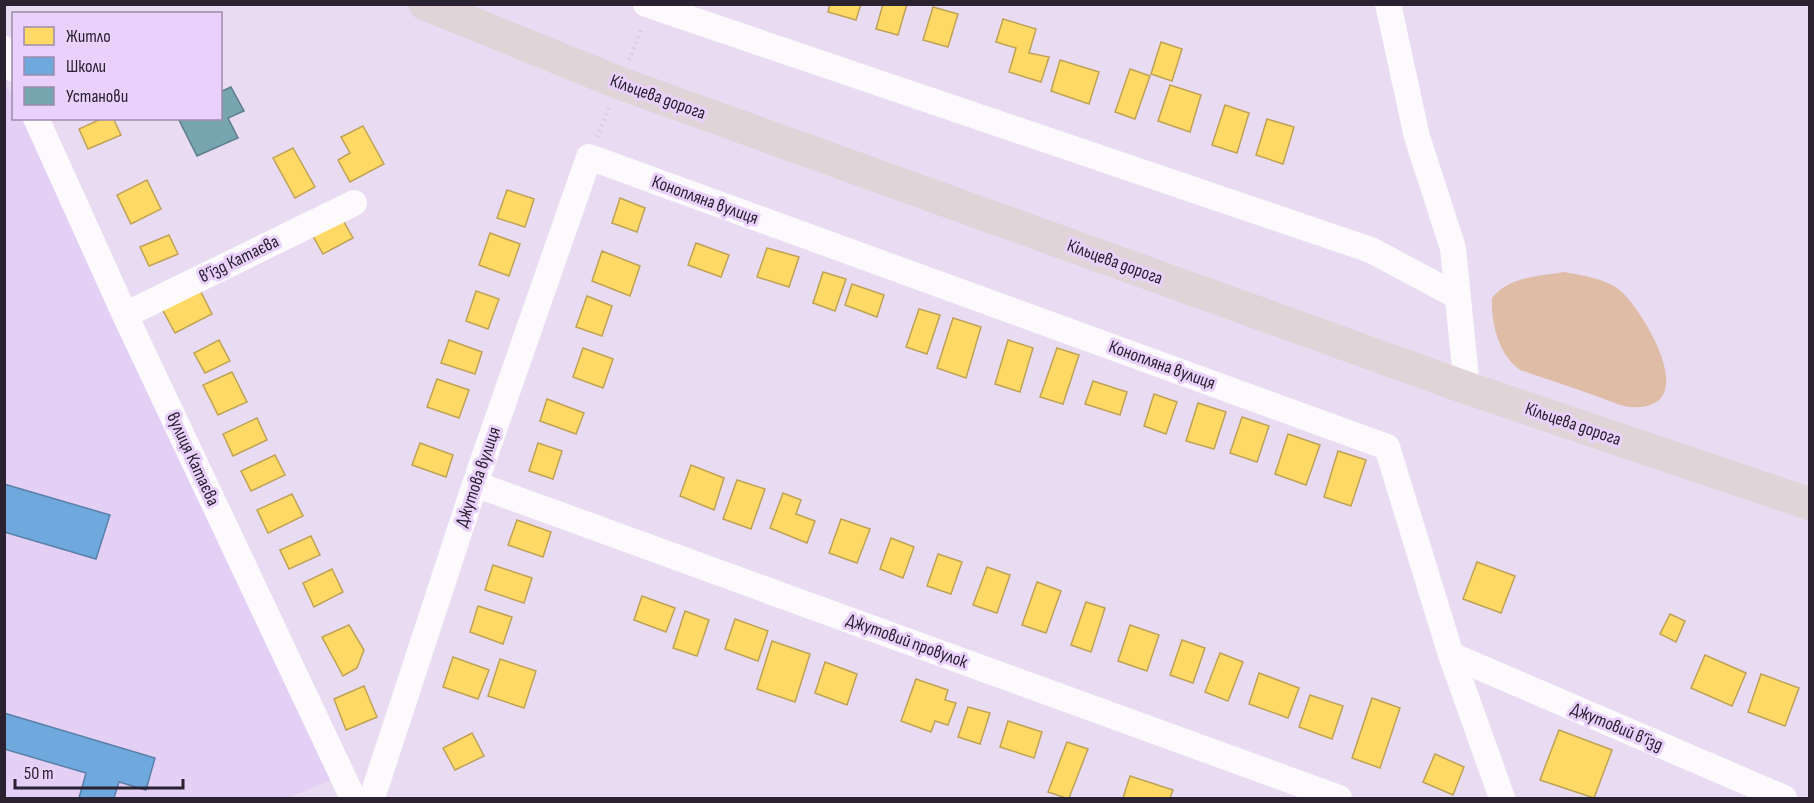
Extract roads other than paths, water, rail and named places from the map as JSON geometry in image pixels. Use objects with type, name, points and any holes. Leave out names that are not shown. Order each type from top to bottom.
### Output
[{"type":"highway","name":"Кільцева дорога","points":[[425,4],[622,84],[1467,388],[1809,504]]},
{"type":"street","points":[[1388,4],[1417,137],[1453,248],[1467,388]]},
{"type":"street","points":[[649,5],[1371,250],[1457,296]]},
{"type":"street","points":[[4,49],[12,65]]},
{"type":"street","name":"вулиця Катаєва","points":[[37,120],[125,315],[353,798]]},
{"type":"street","name":"Джутова вулиця","points":[[372,798],[475,484],[589,157]]},
{"type":"street","name":"Конопляна вулиця","points":[[589,157],[1387,447],[1451,655],[1502,798]]},
{"type":"street","name":"в’їзд Катаєва","points":[[125,315],[354,203]]},
{"type":"street","name":"Джутовий провулок","points":[[475,484],[1339,798]]},
{"type":"street","name":"Джутовий в’їзд","points":[[1451,655],[1784,798]]}]
